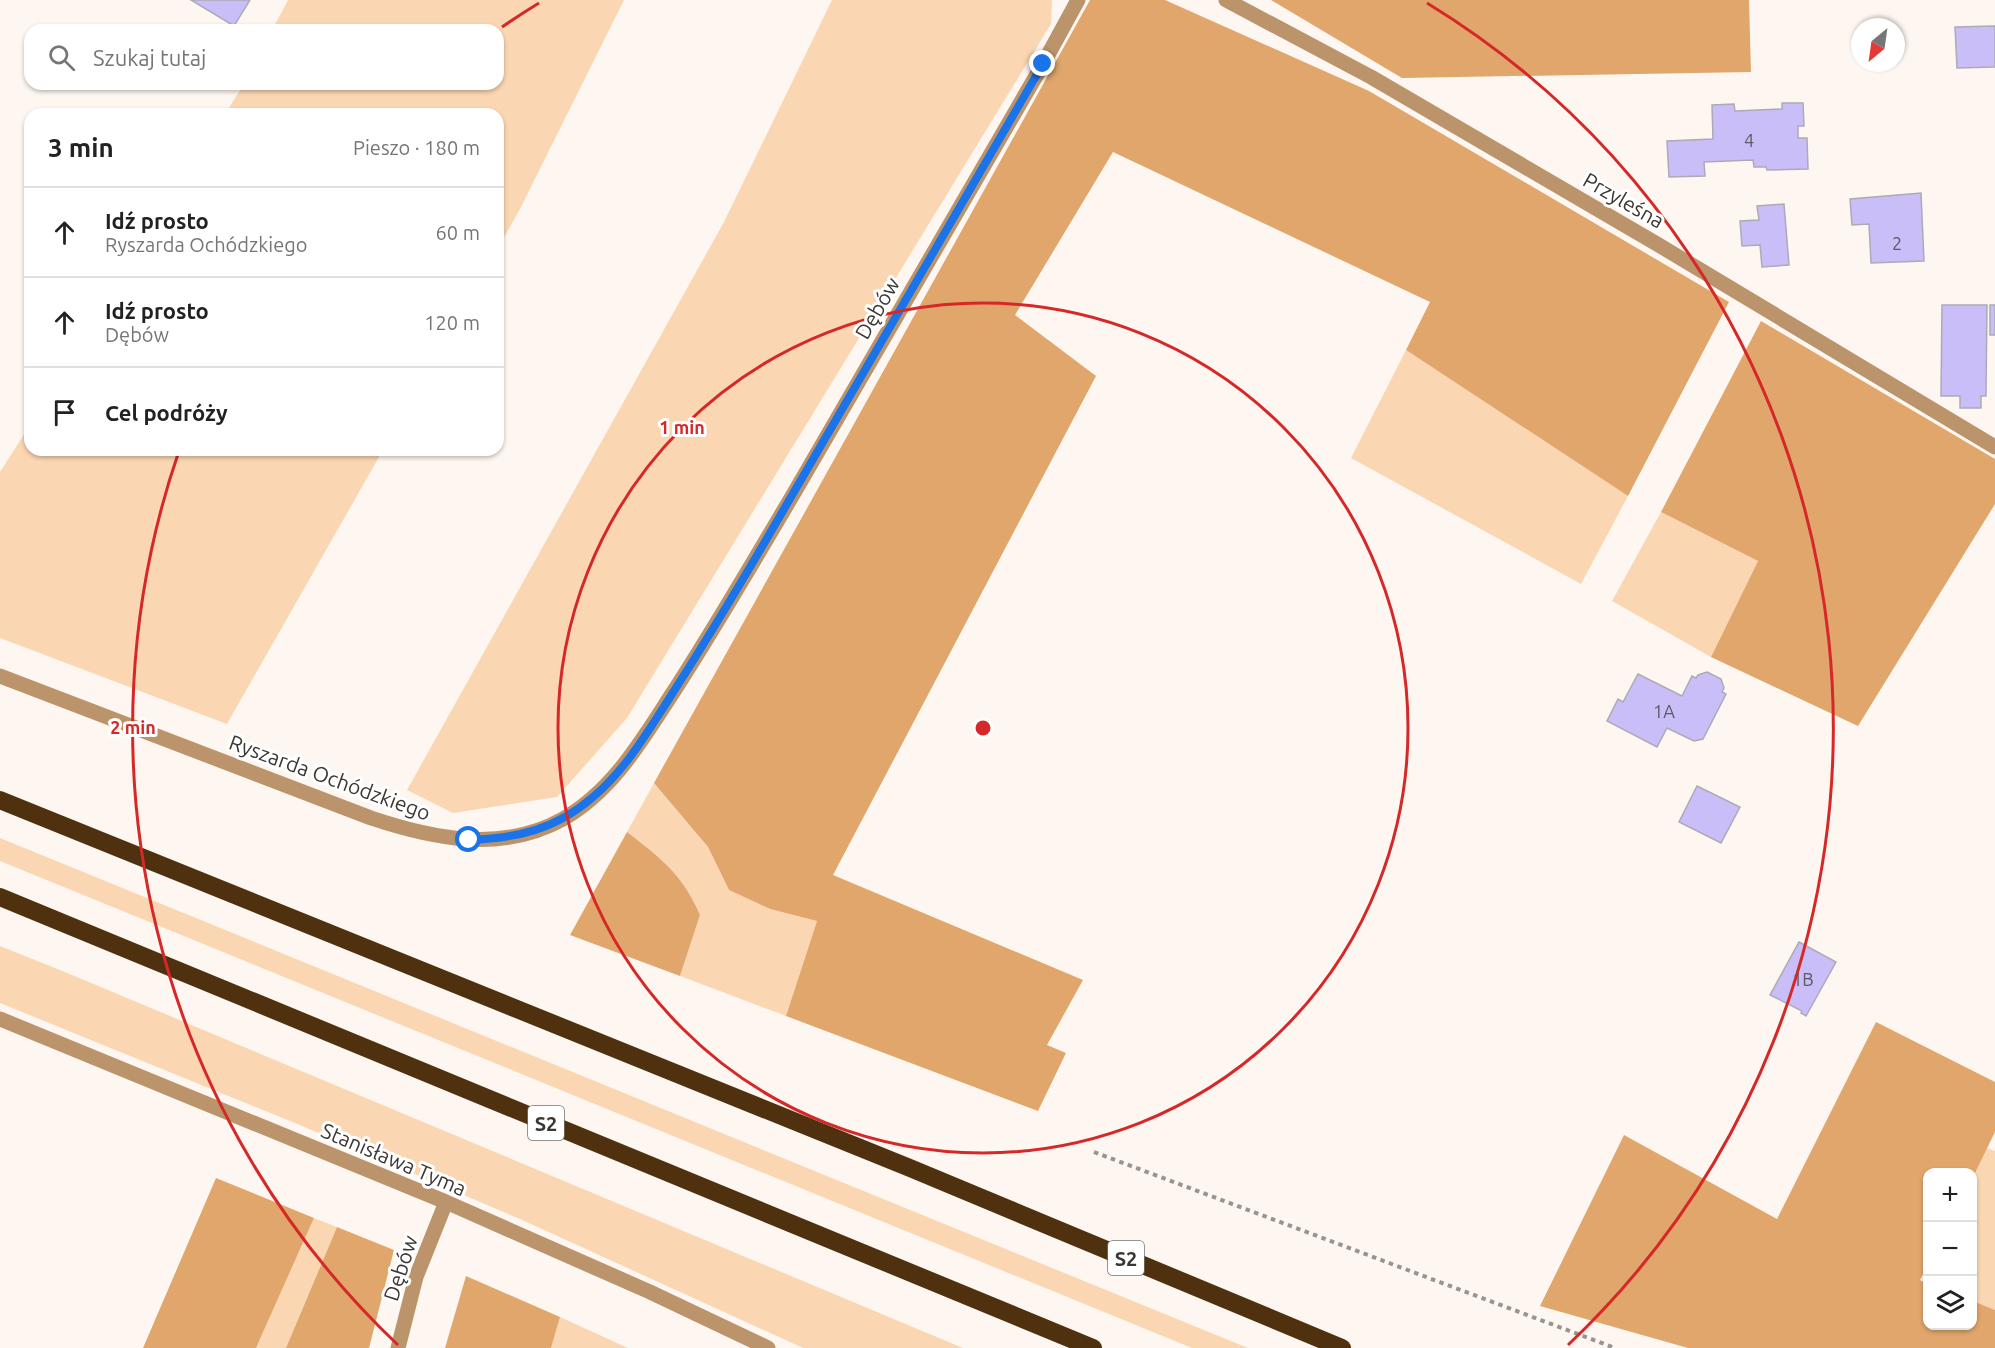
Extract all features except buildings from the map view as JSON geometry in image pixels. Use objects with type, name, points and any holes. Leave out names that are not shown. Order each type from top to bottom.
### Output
[{"type":"highway","name":"S2","points":[[0,800],[910,1168],[1342,1348]]},
{"type":"highway","name":"S2","points":[[0,897],[1093,1348]]},
{"type":"street","name":"Dębów","points":[[711,635],[1078,0]]},
{"type":"street","name":"Przyleśna","points":[[1226,0],[1381,82],[1995,447]]},
{"type":"street","name":"Ryszarda Ochódzkiego","points":[[0,676],[371,818],[432,836],[469,840],[492,839],[535,831],[564,819],[593,797],[618,772],[641,741],[711,635]]},
{"type":"street","name":"Stanisława Tyma","points":[[0,1019],[446,1202],[768,1348]]},
{"type":"street","name":"Dębów","points":[[398,1348],[417,1277],[446,1202]]},
{"type":"path","points":[[1094,1152],[1615,1348]]},
{"type":"shaded area","points":[[288,0],[624,0],[504,237],[504,108],[229,108],[240,90],[504,90],[504,24],[275,24]]},
{"type":"shaded area","points":[[832,0],[1052,0],[1051,24],[627,718],[557,797],[453,813],[407,790],[724,222]]},
{"type":"shaded area","points":[[1090,0],[1165,0],[1369,91],[1729,302],[1628,496],[1406,350],[1430,302],[1113,152],[1015,315],[1096,376],[833,875],[1083,980],[1047,1045],[1066,1053],[1038,1111],[786,1016],[817,921],[770,909],[729,890],[708,847],[654,783]]},
{"type":"shaded area","points":[[1271,0],[1749,0],[1751,72],[1402,78]]},
{"type":"shaded area","points":[[1761,321],[1995,459],[1995,504],[1858,726],[1711,657],[1758,561],[1661,512]]},
{"type":"shaded area","points":[[1406,350],[1628,496],[1581,584],[1351,458]]},
{"type":"shaded area","points":[[24,434],[24,456],[380,456],[227,724],[0,638],[0,472]]},
{"type":"shaded area","points":[[1661,512],[1758,561],[1711,657],[1612,601]]},
{"type":"shaded area","points":[[654,783],[708,847],[729,890],[770,909],[817,921],[786,1016],[680,976],[700,915],[686,889],[670,868],[627,832]]},
{"type":"shaded area","points":[[627,832],[670,868],[686,889],[700,915],[680,976],[570,935]]},
{"type":"shaded area","points":[[0,838],[1248,1348],[1192,1348],[0,861]]},
{"type":"shaded area","points":[[0,946],[963,1348],[803,1348],[520,1219],[295,1123],[0,1003]]},
{"type":"shaded area","points":[[1876,1022],[1995,1082],[1995,1132],[1977,1169],[1923,1168],[1923,1274],[1920,1280],[1923,1282],[1923,1330],[1977,1330],[1977,1303],[1995,1310],[1995,1348],[1688,1348],[1540,1306],[1624,1135],[1777,1219]]},
{"type":"shaded area","points":[[1987,1148],[1995,1151],[1995,1310],[1977,1303],[1977,1168]]},
{"type":"shaded area","points":[[216,1178],[314,1218],[256,1348],[143,1348]]},
{"type":"shaded area","points":[[314,1218],[337,1227],[286,1348],[256,1348]]},
{"type":"shaded area","points":[[337,1227],[394,1250],[369,1348],[286,1348]]},
{"type":"shaded area","points":[[466,1276],[560,1317],[551,1348],[445,1348]]},
{"type":"shaded area","points":[[560,1317],[628,1348],[551,1348]]},
{"type":"route","points":[[469,840],[504,838],[535,831],[564,819],[593,797],[618,772],[641,741],[711,635],[1043,64]]}]
